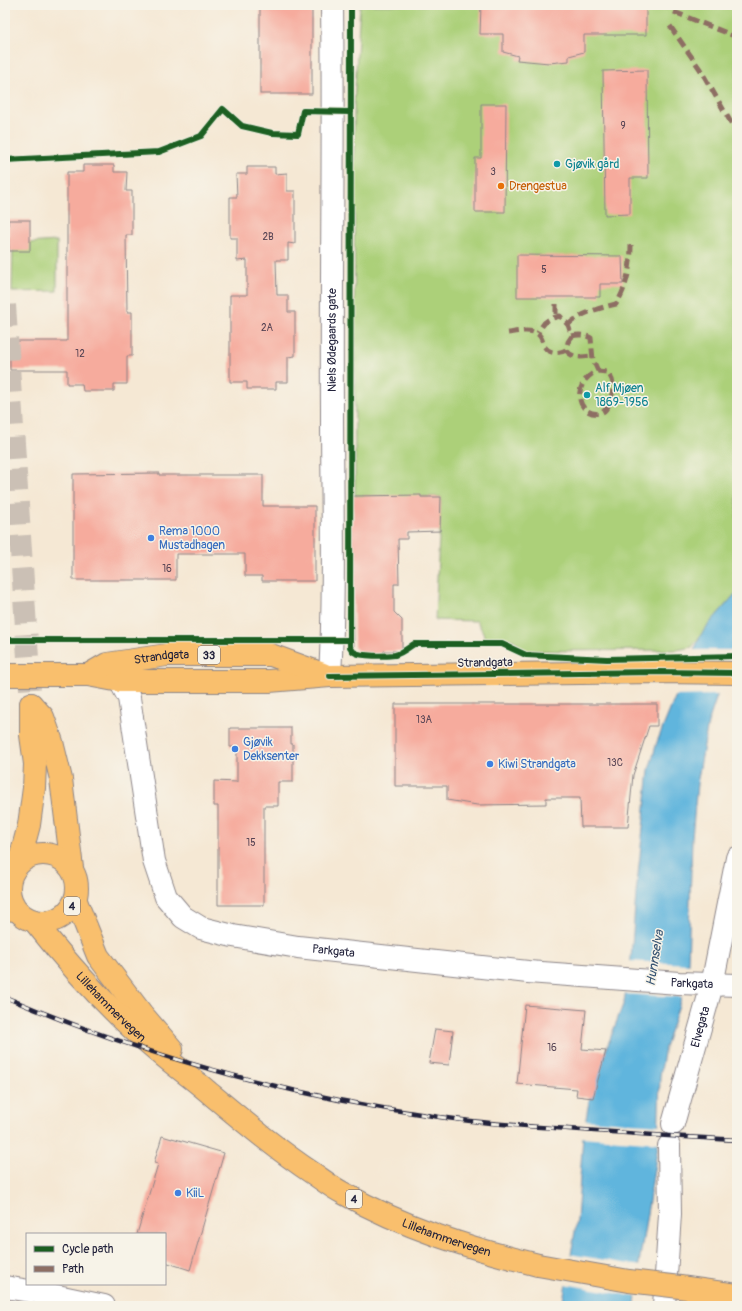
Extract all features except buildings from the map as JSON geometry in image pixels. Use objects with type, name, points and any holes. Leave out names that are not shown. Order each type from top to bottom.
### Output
[{"type":"main road","name":"Strandgata","points":[[88,675],[107,664],[167,655],[271,655],[330,676]]},
{"type":"main road","name":"Strandgata","points":[[5,675],[88,675],[120,681],[269,681],[330,676],[658,672],[737,673]]},
{"type":"main road","name":"4","points":[[31,704],[43,717],[52,742],[61,779],[72,868],[77,879],[78,890],[76,901],[69,912],[59,919],[48,923],[35,922],[11,910],[9,890],[10,880],[13,868],[30,824],[34,788],[35,764],[31,735],[31,704]]},
{"type":"main road","points":[[13,868],[29,857],[41,854],[53,855],[63,860],[72,868]]},
{"type":"main road","name":"Lillehammervegen","points":[[76,901],[98,956],[142,1014],[172,1048],[197,1082]]},
{"type":"main road","name":"Lillehammervegen","points":[[35,922],[61,955],[122,1019],[160,1053],[263,1138],[342,1193],[390,1217],[440,1238],[475,1249],[538,1265],[629,1281],[737,1295]]},
{"type":"street","name":"Niels Ødegaards gate","points":[[330,676],[333,609],[332,5]]},
{"type":"street","name":"Parkgata","points":[[120,681],[129,698],[154,861],[166,897],[183,917],[201,928],[233,936],[298,947],[528,972],[679,983],[737,985]]},
{"type":"street","name":"Elvegata","points":[[673,1124],[712,985],[737,858]]},
{"type":"street","points":[[664,1306],[670,1214],[669,1146]]},
{"type":"street","points":[[5,1287],[48,1294],[104,1306]]},
{"type":"green space","name":"Gjøvik gård","points":[[360,5],[737,5],[737,592],[709,624],[692,647],[677,650],[524,651],[514,640],[487,640],[477,621],[435,620],[441,497],[355,496],[354,104]]},
{"type":"green space","points":[[57,241],[57,291],[12,292],[13,244]]},
{"type":"water","name":"Hunnselva","points":[[737,592],[737,641],[735,642],[708,723],[697,784],[692,838],[688,965],[683,993],[665,1047],[660,1076],[658,1145],[638,1270],[635,1306],[562,1306],[577,1220],[583,1136],[591,1090],[624,1002],[631,958],[649,770],[657,742],[700,636]]},
{"type":"pier","points":[[693,650],[735,650],[719,695],[674,696]]},
{"type":"pier","points":[[628,961],[690,964],[684,997],[623,994]]},
{"type":"pier","points":[[583,1120],[660,1125],[660,1143],[580,1137]]},
{"type":"pier","points":[[569,1254],[641,1266],[638,1297],[564,1284]]},
{"type":"tunnel","points":[[5,305],[31,704]]},
{"type":"railway","points":[[5,997],[56,1018],[161,1055],[323,1097],[378,1107],[483,1122],[737,1140]]},
{"type":"marked path","points":[[674,12],[737,37]]},
{"type":"marked path","points":[[670,26],[700,69],[737,133]]},
{"type":"marked path","points":[[568,325],[584,314],[616,304],[620,298],[628,276],[631,245]]},
{"type":"marked path","points":[[556,304],[556,317]]},
{"type":"marked path","points":[[508,333],[526,331],[536,333],[541,337],[546,349],[551,352],[566,350],[568,342],[572,336],[568,325],[560,316],[546,321],[538,333]]},
{"type":"marked path","points":[[572,336],[582,335],[591,338],[593,360],[598,371],[593,373],[585,381],[580,392],[580,397],[584,408],[589,412],[595,413],[601,413],[607,408],[613,387],[613,381],[607,372],[598,371]]},
{"type":"marked path","points":[[566,350],[575,356],[592,356]]},
{"type":"cycle path","points":[[351,5],[350,647],[357,654],[374,656],[395,655],[403,652],[414,644],[502,644],[526,655],[607,659],[737,656]]},
{"type":"cycle path","points":[[5,160],[159,152],[201,136],[223,109],[242,126],[272,133],[298,134],[303,111],[350,112]]},
{"type":"cycle path","points":[[5,640],[350,640]]},
{"type":"cycle path","points":[[330,676],[658,672],[737,673]]},
{"type":"place","name":"Gjøvik gård","points":[[557,164]]},
{"type":"place","name":"Drengestua","points":[[501,186]]},
{"type":"place","name":"Alf Mjøen 1869-1956","points":[[587,395]]},
{"type":"place","name":"Rema 1000 Mustadhagen","points":[[151,538]]},
{"type":"place","name":"Gjøvik Dekksenter","points":[[235,749]]},
{"type":"place","name":"Kiwi Strandgata","points":[[490,764]]},
{"type":"place","name":"KiiL","points":[[178,1193]]}]
